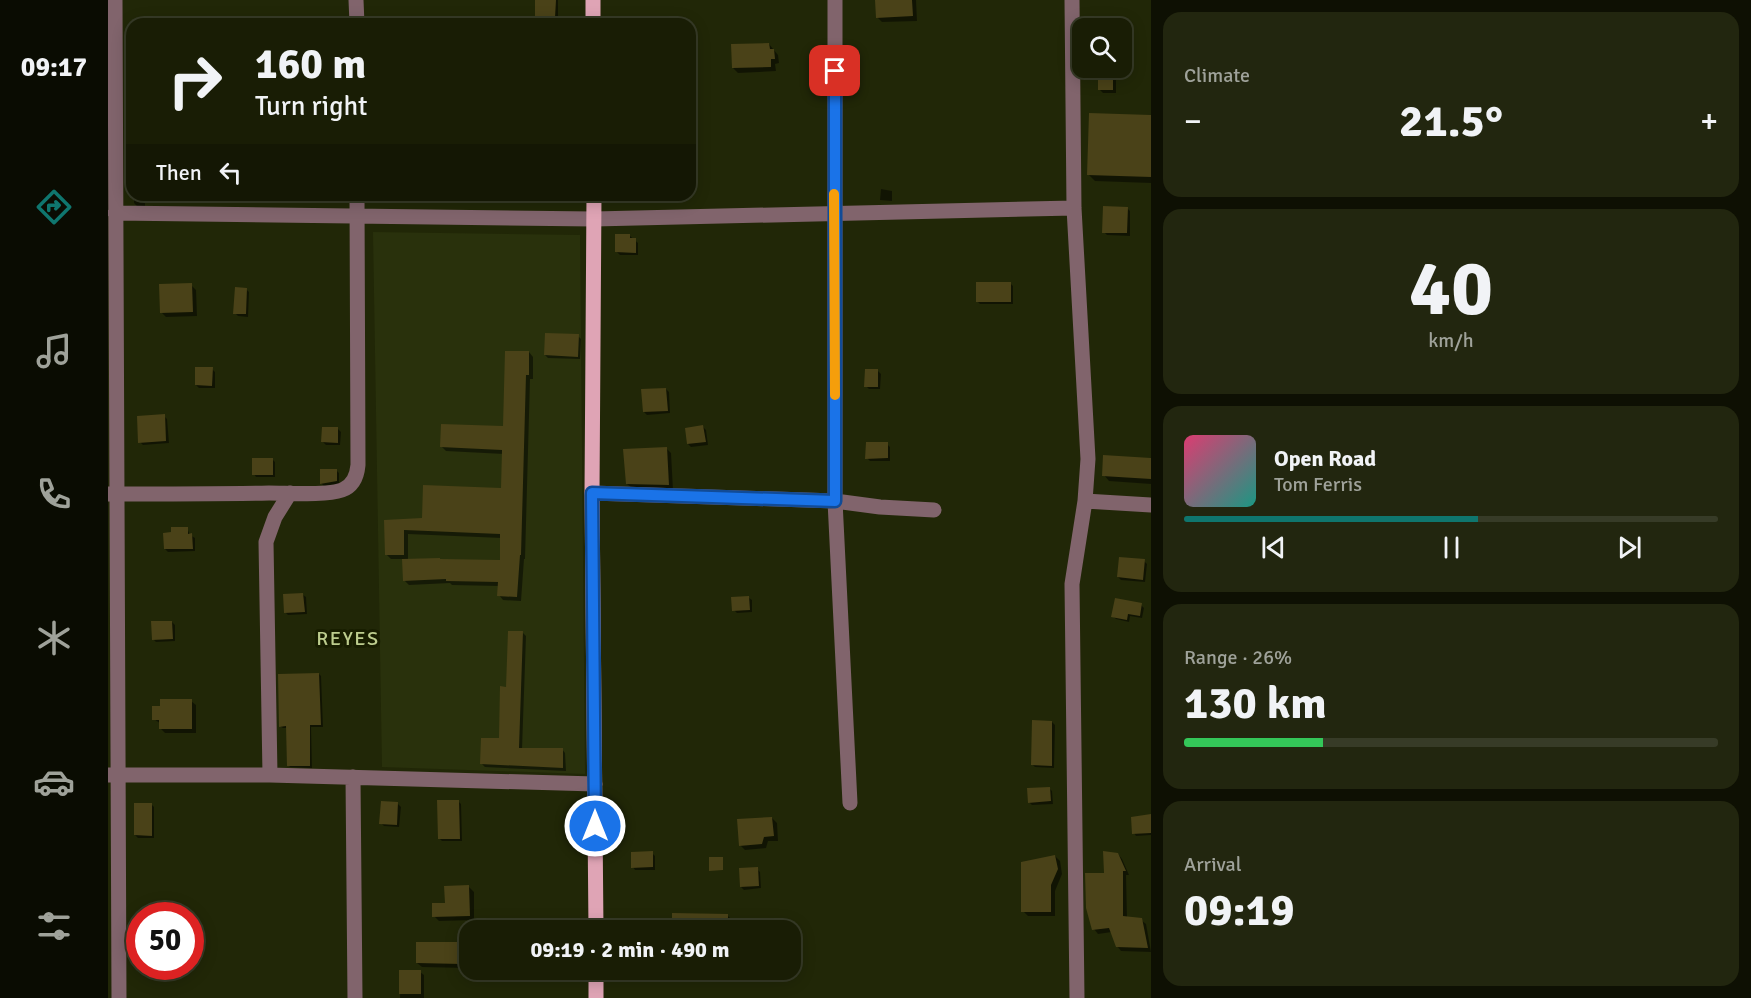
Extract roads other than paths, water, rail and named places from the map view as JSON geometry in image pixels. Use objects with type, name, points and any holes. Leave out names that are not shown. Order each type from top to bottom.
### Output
[{"type":"main road","points":[[593,0],[593,18]]},
{"type":"main road","points":[[594,201],[592,493],[596,920]]},
{"type":"main road","points":[[596,980],[596,998]]},
{"type":"street","points":[[115,0],[113,775],[119,998]]},
{"type":"street","points":[[356,0],[357,18]]},
{"type":"street","points":[[835,0],[835,501],[850,803]]},
{"type":"street","points":[[1072,0],[1074,208],[1088,459],[1085,501],[1072,584],[1077,998]]},
{"type":"street","points":[[113,494],[290,494],[335,491],[344,489],[353,482],[357,473],[357,201]]},
{"type":"street","points":[[115,213],[594,219],[1074,208]]},
{"type":"street","points":[[592,493],[835,501],[880,507],[934,510]]},
{"type":"street","points":[[270,775],[266,542],[275,518],[290,494]]},
{"type":"street","points":[[1085,501],[1151,505]]},
{"type":"street","points":[[113,775],[270,775],[595,784]]},
{"type":"street","points":[[353,777],[355,998]]},
{"type":"district","name":"REYES","points":[[348,638]]}]
